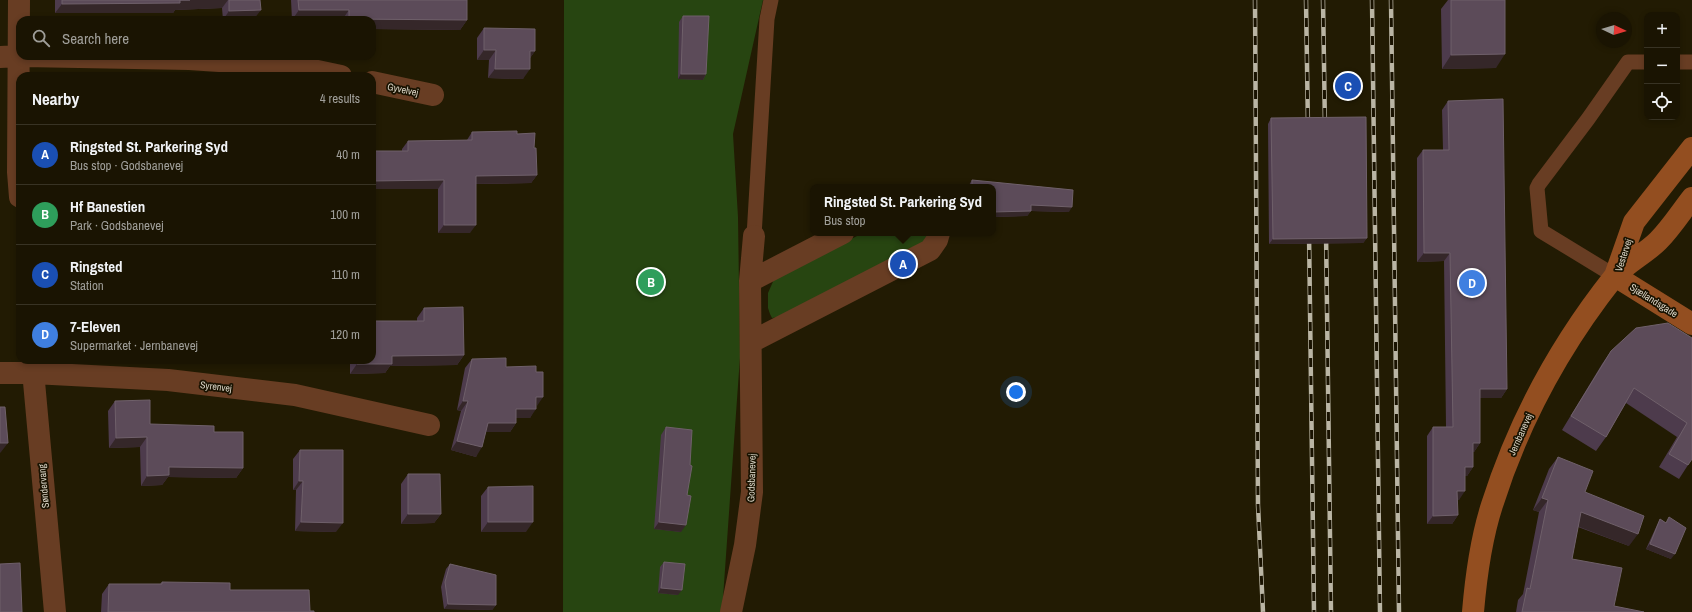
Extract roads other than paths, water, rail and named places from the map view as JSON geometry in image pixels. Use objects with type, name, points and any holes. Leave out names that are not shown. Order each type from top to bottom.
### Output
[{"type":"main road","name":"Vestervej","points":[[1615,276],[1634,222],[1692,148]]},
{"type":"main road","name":"Vestervej","points":[[1615,276],[1658,240],[1692,198]]},
{"type":"main road","name":"Sjællandsgade","points":[[1615,276],[1692,324]]},
{"type":"main road","name":"Jernbanevej","points":[[1473,612],[1481,549],[1492,506],[1520,431],[1570,336],[1615,276]]},
{"type":"street","points":[[18,16],[19,0]]},
{"type":"street","points":[[16,60],[16,72]]},
{"type":"street","points":[[204,60],[294,66],[322,72]]},
{"type":"street","name":"Gyvelvej","points":[[376,83],[433,95]]},
{"type":"street","name":"Godsbanevej","points":[[730,612],[745,545],[752,492],[750,281],[754,236]]},
{"type":"street","points":[[750,281],[837,236]]},
{"type":"street","points":[[751,342],[930,250],[938,236]]},
{"type":"street","name":"Syrenvej","points":[[0,373],[32,367],[168,380],[295,395],[429,426]]},
{"type":"street","name":"Søndervang","points":[[32,367],[55,612]]},
{"type":"lane","points":[[754,236],[766,19],[771,0]]},
{"type":"lane","points":[[1615,276],[1541,231],[1537,188],[1628,62],[1644,62]]},
{"type":"lane","points":[[1680,62],[1692,62]]},
{"type":"railway","points":[[1255,0],[1258,505],[1263,612]]},
{"type":"railway","points":[[1306,0],[1308,128]]},
{"type":"railway","points":[[1323,0],[1325,128]]},
{"type":"railway","points":[[1372,0],[1380,612]]},
{"type":"railway","points":[[1391,0],[1399,612]]},
{"type":"railway","points":[[1309,232],[1314,612]]},
{"type":"railway","points":[[1326,232],[1331,612]]},
{"type":"place","name":"Ringsted","points":[[1348,86]]},
{"type":"place","name":"Ringsted St. Parkering Syd","points":[[903,264]]},
{"type":"place","name":"Hf Banestien","points":[[651,282]]},
{"type":"place","name":"7-Eleven","points":[[1472,283]]}]
